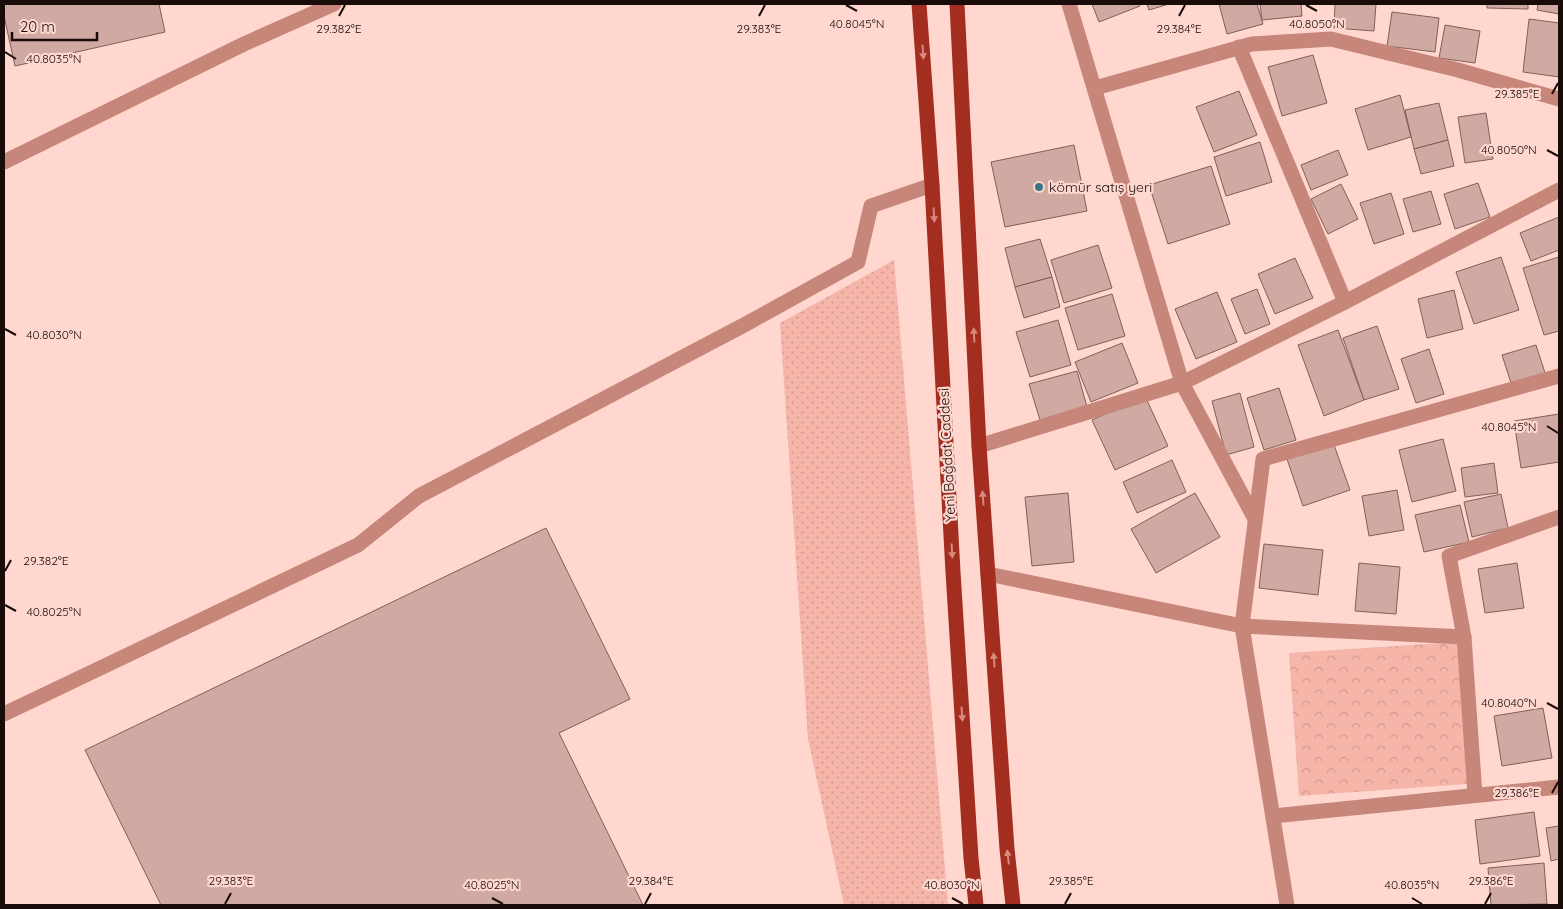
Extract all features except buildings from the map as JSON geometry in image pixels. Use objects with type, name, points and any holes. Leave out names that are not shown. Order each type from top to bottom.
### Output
[{"type":"main road","name":"Yeni Bağdat Caddesi","points":[[919,4],[932,185],[971,858],[976,905]]},
{"type":"main road","points":[[957,4],[979,446],[1006,849],[1013,905]]},
{"type":"street","points":[[4,162],[244,44],[334,4]]},
{"type":"street","points":[[1069,4],[1182,383],[1255,519]]},
{"type":"street","points":[[1095,88],[1252,44],[1331,39],[1458,70],[1559,98]]},
{"type":"street","points":[[1239,47],[1345,302]]},
{"type":"street","points":[[4,714],[358,546],[419,496],[746,324],[858,262],[871,206],[932,185]]},
{"type":"street","points":[[979,446],[1182,383],[1345,302],[1559,190]]},
{"type":"street","points":[[1287,905],[1242,626],[1263,459],[1559,376]]},
{"type":"street","points":[[1475,795],[1464,637],[1449,556],[1559,517]]},
{"type":"street","points":[[988,574],[1242,626],[1464,637]]},
{"type":"street","points":[[1272,816],[1559,787]]},
{"type":"green space","points":[[894,260],[948,905],[844,905],[808,739],[780,323]]},
{"type":"green space","points":[[1457,642],[1467,784],[1299,796],[1289,653]]},
{"type":"place","name":"kömür satış yeri","points":[[1039,187]]}]
